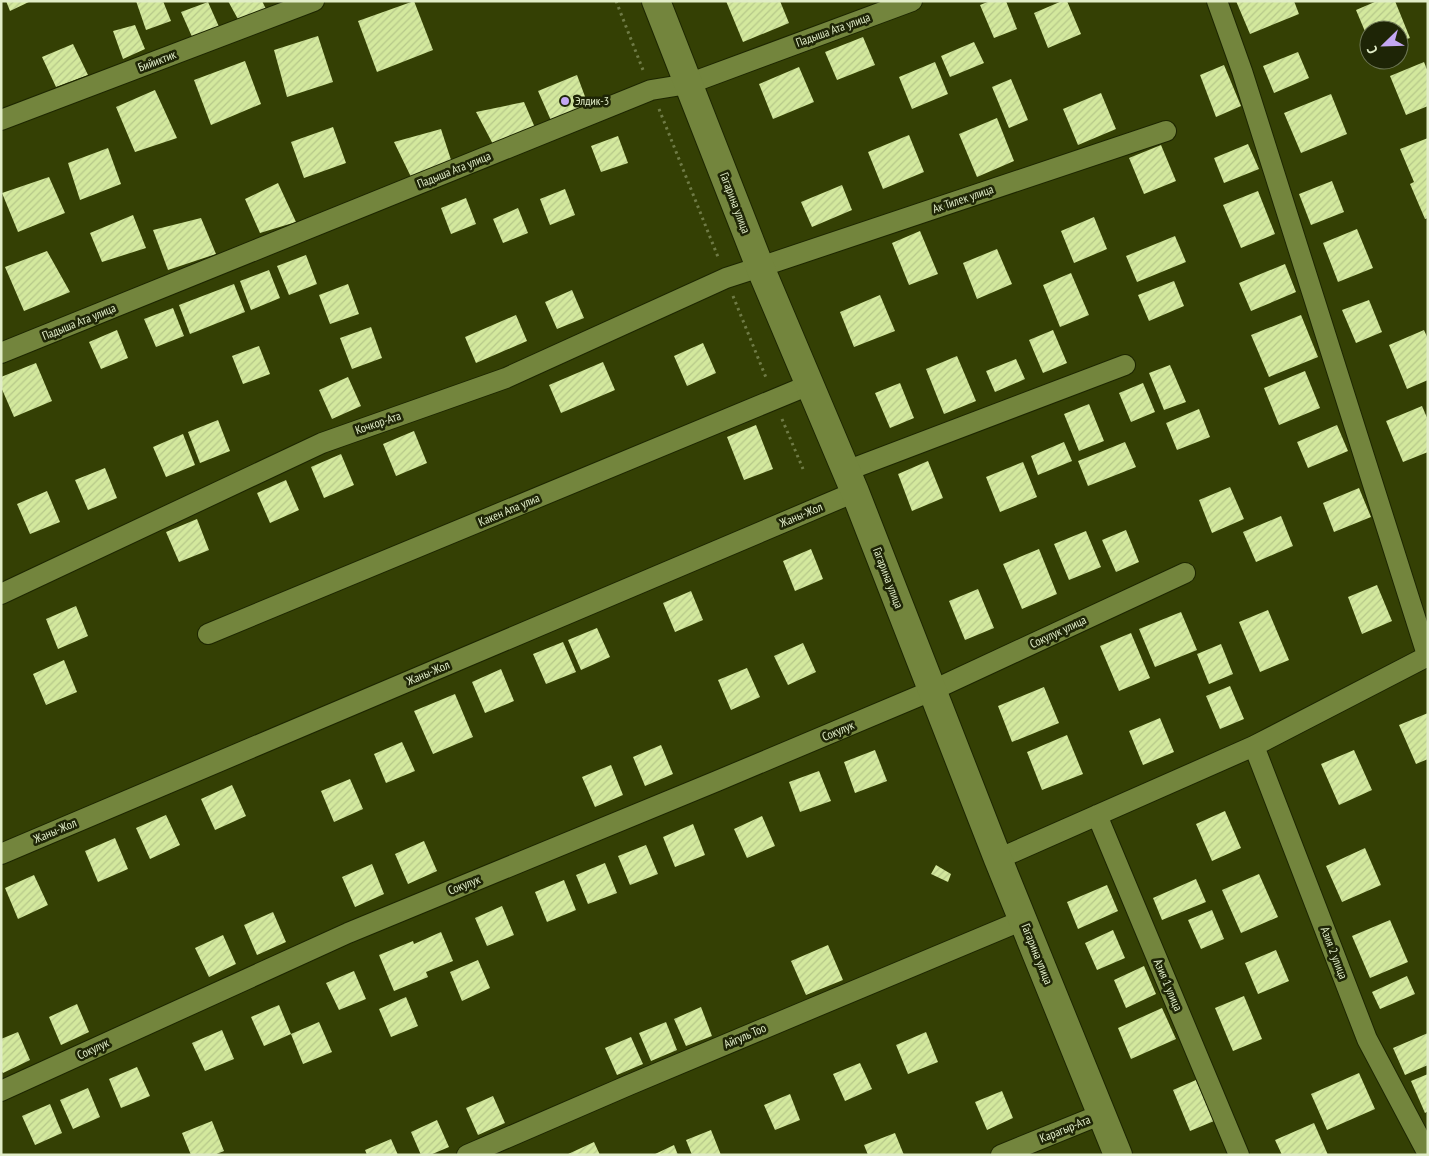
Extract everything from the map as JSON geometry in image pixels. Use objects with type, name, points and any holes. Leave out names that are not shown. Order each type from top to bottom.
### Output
[{"type":"main road","name":"Гагарина улица","points":[[656,1],[760,267],[850,482],[931,691],[1118,1155]]},
{"type":"street","name":"Бийиктик","points":[[1,120],[314,1]]},
{"type":"street","name":"Падыша Ата улица","points":[[1,353],[651,90],[688,84],[912,1]]},
{"type":"street","points":[[998,859],[1254,746],[1428,657],[1242,71],[1217,1]]},
{"type":"street","name":"Ак Тилек улица","points":[[760,267],[1166,131]]},
{"type":"street","name":"Кочкор-Ата","points":[[1,594],[322,443],[506,378],[726,278],[760,267]]},
{"type":"street","name":"Жаны-Жол","points":[[1,854],[850,482],[1125,365]]},
{"type":"street","name":"Какен Апа улиа","points":[[208,634],[810,385]]},
{"type":"street","name":"Сокулук улица","points":[[931,691],[1185,573]]},
{"type":"street","name":"Сокулук","points":[[1,1091],[348,933],[931,691]]},
{"type":"street","name":"Азия 2 улица","points":[[1254,746],[1367,1039],[1428,1154]]},
{"type":"street","name":"Азия 1 улица","points":[[1096,815],[1239,1155]]},
{"type":"street","name":"Айгуль Тоо","points":[[468,1155],[629,1085],[1023,920]]},
{"type":"street","name":"Карагыр-Ата","points":[[1001,1155],[1102,1114]]},
{"type":"path","points":[[616,1],[646,76]]},
{"type":"path","points":[[658,108],[718,257]]},
{"type":"path","points":[[732,293],[770,388]]},
{"type":"path","points":[[781,416],[803,469]]},
{"type":"building","points":[[6,1],[31,1],[10,11]]},
{"type":"building","points":[[136,1],[163,1],[171,21],[146,30]]},
{"type":"building","points":[[228,1],[262,1],[266,9],[239,21]]},
{"type":"building","points":[[414,1],[433,50],[377,72],[358,21]]},
{"type":"building","points":[[726,1],[780,1],[789,23],[743,42]]},
{"type":"building","points":[[990,1],[1006,1],[1017,29],[994,38],[980,5]]},
{"type":"building","points":[[1062,1],[1067,1],[1081,34],[1048,48],[1034,13]]},
{"type":"building","points":[[1236,1],[1294,1],[1299,14],[1250,34]]},
{"type":"building","points":[[1377,1],[1395,1],[1403,20],[1360,20],[1356,10]]},
{"type":"building","points":[[208,2],[220,29],[193,39],[181,12]]},
{"type":"building","points":[[135,25],[145,49],[123,59],[113,31]]},
{"type":"building","points":[[318,36],[333,82],[287,97],[274,50]]},
{"type":"building","points":[[863,37],[875,65],[837,80],[825,52]]},
{"type":"building","points":[[974,42],[984,63],[950,77],[941,56]]},
{"type":"building","points":[[73,44],[88,75],[56,87],[42,57]]},
{"type":"building","points":[[1298,52],[1309,78],[1274,93],[1263,66]]},
{"type":"building","points":[[245,61],[261,104],[211,125],[194,80]]},
{"type":"building","points":[[935,62],[948,94],[912,109],[899,77]]},
{"type":"building","points":[[1424,62],[1428,72],[1428,106],[1406,115],[1390,76],[1409,70],[1409,68]]},
{"type":"building","points":[[1224,65],[1241,106],[1216,117],[1200,75]]},
{"type":"building","points":[[799,67],[814,102],[773,119],[759,84]]},
{"type":"building","name":"Элдик-3","points":[[577,75],[590,110],[553,125],[538,91]]},
{"type":"building","points":[[1011,79],[1028,120],[1009,128],[992,87]]},
{"type":"building","points":[[155,90],[177,138],[135,152],[116,107]]},
{"type":"building","points":[[1101,93],[1116,129],[1078,145],[1063,109]]},
{"type":"building","points":[[1331,94],[1347,134],[1301,153],[1284,113]]},
{"type":"building","points":[[524,102],[536,130],[495,148],[476,112]]},
{"type":"building","points":[[997,118],[1014,161],[977,177],[959,134]]},
{"type":"building","points":[[333,127],[346,163],[304,178],[291,142]]},
{"type":"building","points":[[441,129],[453,166],[411,177],[394,142]]},
{"type":"building","points":[[909,135],[924,172],[883,189],[868,152]]},
{"type":"building","points":[[618,136],[628,163],[601,172],[591,146]]},
{"type":"building","points":[[1428,138],[1428,218],[1425,219],[1410,184],[1414,182],[1400,149]]},
{"type":"building","points":[[1248,144],[1259,169],[1224,183],[1214,158]]},
{"type":"building","points":[[1161,145],[1176,181],[1144,194],[1129,158]]},
{"type":"building","points":[[108,148],[121,184],[80,200],[68,163]]},
{"type":"building","points":[[49,177],[65,213],[18,232],[2,193]]},
{"type":"building","points":[[1332,181],[1344,212],[1311,225],[1299,194]]},
{"type":"building","points":[[278,183],[296,222],[260,233],[245,199]]},
{"type":"building","points":[[842,185],[852,210],[812,227],[801,202]]},
{"type":"building","points":[[565,189],[575,215],[550,225],[540,199]]},
{"type":"building","points":[[1258,191],[1275,234],[1241,248],[1223,205]]},
{"type":"building","points":[[466,198],[476,224],[451,234],[441,208]]},
{"type":"building","points":[[518,208],[528,233],[503,243],[493,219]]},
{"type":"building","points":[[133,215],[146,248],[102,262],[90,233]]},
{"type":"building","points":[[1094,217],[1107,249],[1074,263],[1061,231]]},
{"type":"building","points":[[201,218],[216,254],[168,270],[153,230]]},
{"type":"building","points":[[1357,229],[1373,268],[1338,282],[1323,243]]},
{"type":"building","points":[[920,231],[938,274],[909,285],[892,243]]},
{"type":"building","points":[[1175,236],[1186,262],[1137,282],[1126,256]]},
{"type":"building","points":[[997,249],[1012,284],[977,299],[963,263]]},
{"type":"building","points":[[47,251],[70,292],[24,311],[5,267]]},
{"type":"building","points":[[306,255],[317,284],[289,295],[277,266]]},
{"type":"building","points":[[1285,264],[1296,292],[1251,311],[1239,283]]},
{"type":"building","points":[[269,270],[280,298],[251,310],[240,281]]},
{"type":"building","points":[[1071,273],[1089,315],[1060,327],[1043,285]]},
{"type":"building","points":[[1174,281],[1184,306],[1149,321],[1138,295]]},
{"type":"building","points":[[234,284],[245,312],[190,334],[179,305]]},
{"type":"building","points":[[348,284],[359,314],[330,324],[319,295]]},
{"type":"building","points":[[572,290],[584,318],[557,329],[545,302]]},
{"type":"building","points":[[880,295],[895,331],[854,347],[840,312]]},
{"type":"building","points":[[1369,300],[1382,332],[1356,343],[1342,310]]},
{"type":"building","points":[[173,308],[184,336],[156,347],[144,319]]},
{"type":"building","points":[[516,315],[527,341],[476,363],[465,337]]},
{"type":"building","points":[[1301,315],[1318,357],[1269,377],[1251,335]]},
{"type":"building","points":[[371,327],[382,358],[352,369],[340,338]]},
{"type":"building","points":[[117,330],[128,358],[101,369],[89,342]]},
{"type":"building","points":[[1053,330],[1067,363],[1043,373],[1029,340]]},
{"type":"building","points":[[1424,330],[1428,339],[1428,380],[1407,389],[1389,345]]},
{"type":"building","points":[[703,343],[716,373],[687,386],[674,356]]},
{"type":"building","points":[[259,346],[270,374],[243,384],[232,356]]},
{"type":"building","points":[[957,356],[976,401],[944,414],[926,369]]},
{"type":"building","points":[[1016,359],[1025,379],[995,392],[986,371]]},
{"type":"building","points":[[603,362],[615,390],[561,413],[549,385]]},
{"type":"building","points":[[36,363],[52,401],[14,417],[1,387],[1,377]]},
{"type":"building","points":[[1170,365],[1186,402],[1164,410],[1149,373]]},
{"type":"building","points":[[1305,371],[1320,408],[1279,425],[1264,388]]},
{"type":"building","points":[[348,377],[361,406],[332,419],[319,390]]},
{"type":"building","points":[[900,383],[914,418],[890,428],[875,393]]},
{"type":"building","points":[[1143,383],[1155,412],[1131,422],[1119,393]]},
{"type":"building","points":[[1089,404],[1104,441],[1079,451],[1064,414]]},
{"type":"building","points":[[1422,406],[1428,420],[1428,452],[1403,462],[1386,421]]},
{"type":"building","points":[[1199,409],[1210,437],[1177,450],[1166,423]]},
{"type":"building","points":[[218,420],[230,451],[200,463],[188,432]]},
{"type":"building","points":[[756,425],[773,469],[744,480],[727,437]]},
{"type":"building","points":[[1337,425],[1348,451],[1308,468],[1297,442]]},
{"type":"building","points":[[414,431],[427,463],[396,476],[383,444]]},
{"type":"building","points":[[183,434],[195,465],[166,477],[153,447]]},
{"type":"building","points":[[1064,442],[1072,461],[1038,475],[1031,456]]},
{"type":"building","points":[[1125,442],[1136,467],[1088,486],[1078,461]]},
{"type":"building","points":[[341,454],[354,485],[324,498],[311,467]]},
{"type":"building","points":[[928,461],[943,498],[912,511],[898,474]]},
{"type":"building","points":[[1023,462],[1037,497],[1000,512],[986,477]]},
{"type":"building","points":[[105,468],[117,498],[88,510],[75,480]]},
{"type":"building","points":[[286,480],[299,510],[270,523],[257,493]]},
{"type":"building","points":[[1230,487],[1244,519],[1212,533],[1199,500]]},
{"type":"building","points":[[1359,488],[1371,517],[1334,532],[1323,503]]},
{"type":"building","points":[[47,491],[60,522],[30,534],[17,504]]},
{"type":"building","points":[[1281,516],[1293,546],[1256,562],[1243,532]]},
{"type":"building","points":[[197,519],[209,550],[179,562],[166,532]]},
{"type":"building","points":[[1126,530],[1139,562],[1116,572],[1102,540]]},
{"type":"building","points":[[1086,531],[1101,567],[1069,580],[1054,544]]},
{"type":"building","points":[[811,549],[823,579],[795,591],[783,561]]},
{"type":"building","points":[[1039,549],[1057,594],[1022,609],[1003,564]]},
{"type":"building","points":[[1377,585],[1392,621],[1362,634],[1348,597]]},
{"type":"building","points":[[978,589],[994,628],[965,640],[949,601]]},
{"type":"building","points":[[691,591],[703,620],[675,632],[663,603]]},
{"type":"building","points":[[76,606],[88,636],[58,649],[46,619]]},
{"type":"building","points":[[1268,610],[1289,660],[1260,672],[1239,622]]},
{"type":"building","points":[[1181,612],[1197,650],[1155,667],[1139,629]]},
{"type":"building","points":[[597,628],[610,657],[581,670],[568,640]]},
{"type":"building","points":[[1131,633],[1150,678],[1119,691],[1100,646]]},
{"type":"building","points":[[563,642],[576,672],[546,684],[533,654]]},
{"type":"building","points":[[803,643],[816,672],[788,685],[774,656]]},
{"type":"building","points":[[1221,644],[1233,674],[1209,684],[1197,654]]},
{"type":"building","points":[[64,660],[77,692],[46,705],[33,674]]},
{"type":"building","points":[[747,668],[760,697],[731,710],[718,680]]},
{"type":"building","points":[[501,669],[514,701],[485,713],[472,682]]},
{"type":"building","points":[[1230,686],[1244,719],[1220,729],[1206,696]]},
{"type":"building","points":[[1044,687],[1059,723],[1012,742],[998,706]]},
{"type":"building","points":[[455,694],[473,737],[433,754],[414,711]]},
{"type":"building","points":[[1428,713],[1428,759],[1416,764],[1399,725]]},
{"type":"building","points":[[1160,718],[1174,752],[1143,765],[1129,731]]},
{"type":"building","points":[[1067,735],[1083,774],[1042,790],[1027,752]]},
{"type":"building","points":[[402,742],[415,771],[386,783],[374,754]]},
{"type":"building","points":[[661,745],[673,774],[645,786],[633,757]]},
{"type":"building","points":[[875,750],[887,781],[855,793],[844,762]]},
{"type":"building","points":[[1354,750],[1372,790],[1339,805],[1321,764]]},
{"type":"building","points":[[611,765],[623,795],[595,807],[582,777]]},
{"type":"building","points":[[819,771],[831,801],[800,812],[789,782]]},
{"type":"building","points":[[350,779],[363,809],[334,822],[321,791]]},
{"type":"building","points":[[232,785],[246,816],[215,830],[201,799]]},
{"type":"building","points":[[1225,811],[1241,848],[1212,861],[1196,824]]},
{"type":"building","points":[[166,815],[180,845],[150,859],[136,828]]},
{"type":"building","points":[[762,816],[775,846],[747,858],[734,829]]},
{"type":"building","points":[[693,824],[705,855],[675,867],[663,837]]},
{"type":"building","points":[[115,838],[128,869],[98,882],[85,851]]},
{"type":"building","points":[[424,841],[437,871],[408,884],[395,854]]},
{"type":"building","points":[[646,845],[658,874],[630,885],[618,856]]},
{"type":"building","points":[[1365,848],[1381,885],[1342,902],[1326,866]]},
{"type":"building","points":[[605,863],[617,893],[588,904],[576,875]]},
{"type":"building","points":[[372,864],[384,894],[355,907],[342,877]]},
{"type":"building","points":[[936,865],[951,874],[948,882],[931,874]]},
{"type":"building","points":[[1259,874],[1278,917],[1241,933],[1222,890]]},
{"type":"building","points":[[34,875],[48,905],[18,919],[5,888]]},
{"type":"building","points":[[1196,879],[1206,902],[1162,920],[1153,898]]},
{"type":"building","points":[[564,880],[576,910],[547,922],[535,892]]},
{"type":"building","points":[[1107,885],[1118,911],[1078,929],[1067,902]]},
{"type":"building","points":[[502,906],[514,935],[487,946],[475,918]]},
{"type":"building","points":[[1212,910],[1224,939],[1201,949],[1188,920]]},
{"type":"building","points":[[273,912],[286,942],[257,955],[244,925]]},
{"type":"building","points":[[1390,920],[1408,962],[1370,978],[1352,936]]},
{"type":"building","points":[[1113,930],[1125,958],[1097,970],[1085,943]]},
{"type":"building","points":[[441,932],[453,961],[426,972],[428,977],[394,991],[379,955],[413,941],[414,944]]},
{"type":"building","points":[[223,935],[236,964],[209,977],[195,948]]},
{"type":"building","points":[[828,945],[843,980],[806,995],[791,961]]},
{"type":"building","points":[[1276,950],[1289,981],[1258,994],[1245,963]]},
{"type":"building","points":[[478,960],[490,988],[462,1001],[450,972]]},
{"type":"building","points":[[1144,966],[1156,994],[1126,1008],[1114,980]]},
{"type":"building","points":[[354,971],[366,999],[339,1010],[326,983]]},
{"type":"building","points":[[1407,976],[1415,994],[1380,1009],[1372,992]]},
{"type":"building","points":[[1244,996],[1262,1039],[1233,1051],[1215,1008]]},
{"type":"building","points":[[406,997],[418,1026],[391,1037],[379,1009]]},
{"type":"building","points":[[77,1004],[89,1032],[61,1045],[49,1017]]},
{"type":"building","points":[[279,1005],[291,1034],[264,1046],[251,1017]]},
{"type":"building","points":[[701,1007],[712,1036],[686,1046],[674,1019]]},
{"type":"building","points":[[1162,1008],[1176,1039],[1131,1059],[1118,1028]]},
{"type":"building","points":[[319,1022],[332,1052],[303,1064],[291,1034]]},
{"type":"building","points":[[666,1022],[677,1050],[651,1061],[639,1033]]},
{"type":"building","points":[[222,1030],[234,1059],[205,1071],[192,1043]]},
{"type":"building","points":[[18,1032],[30,1060],[3,1073],[1,1070],[1,1039]]},
{"type":"building","points":[[926,1032],[938,1062],[908,1074],[896,1045]]},
{"type":"building","points":[[1428,1033],[1428,1065],[1405,1075],[1393,1048]]},
{"type":"building","points":[[631,1037],[643,1064],[617,1075],[605,1048]]},
{"type":"building","points":[[860,1063],[872,1089],[845,1101],[833,1074]]},
{"type":"building","points":[[137,1067],[150,1096],[121,1108],[109,1079]]},
{"type":"building","points":[[1359,1073],[1375,1109],[1327,1130],[1311,1094]]},
{"type":"building","points":[[1428,1074],[1428,1111],[1425,1113],[1411,1081]]},
{"type":"building","points":[[1196,1080],[1214,1121],[1190,1131],[1173,1090]]},
{"type":"building","points":[[88,1088],[100,1117],[73,1129],[60,1100]]},
{"type":"building","points":[[1002,1091],[1013,1118],[987,1130],[975,1102]]},
{"type":"building","points":[[790,1094],[800,1120],[775,1130],[764,1105]]},
{"type":"building","points":[[493,1096],[505,1123],[478,1135],[466,1108]]},
{"type":"building","points":[[50,1104],[62,1133],[35,1145],[22,1116]]},
{"type":"building","points":[[437,1120],[449,1147],[430,1155],[421,1155],[411,1132]]},
{"type":"building","points":[[212,1121],[224,1151],[214,1155],[191,1155],[182,1133]]},
{"type":"building","points":[[1314,1123],[1328,1155],[1282,1155],[1275,1140]]},
{"type":"building","points":[[711,1130],[721,1155],[692,1155],[686,1140]]},
{"type":"building","points":[[895,1133],[904,1155],[868,1155],[864,1145]]},
{"type":"building","points":[[391,1139],[398,1155],[367,1155],[365,1150]]},
{"type":"building","points":[[594,1142],[600,1155],[566,1155]]},
{"type":"building","points":[[674,1145],[678,1155],[653,1155]]},
{"type":"place","name":"Элдик-3","points":[[565,101]]}]
